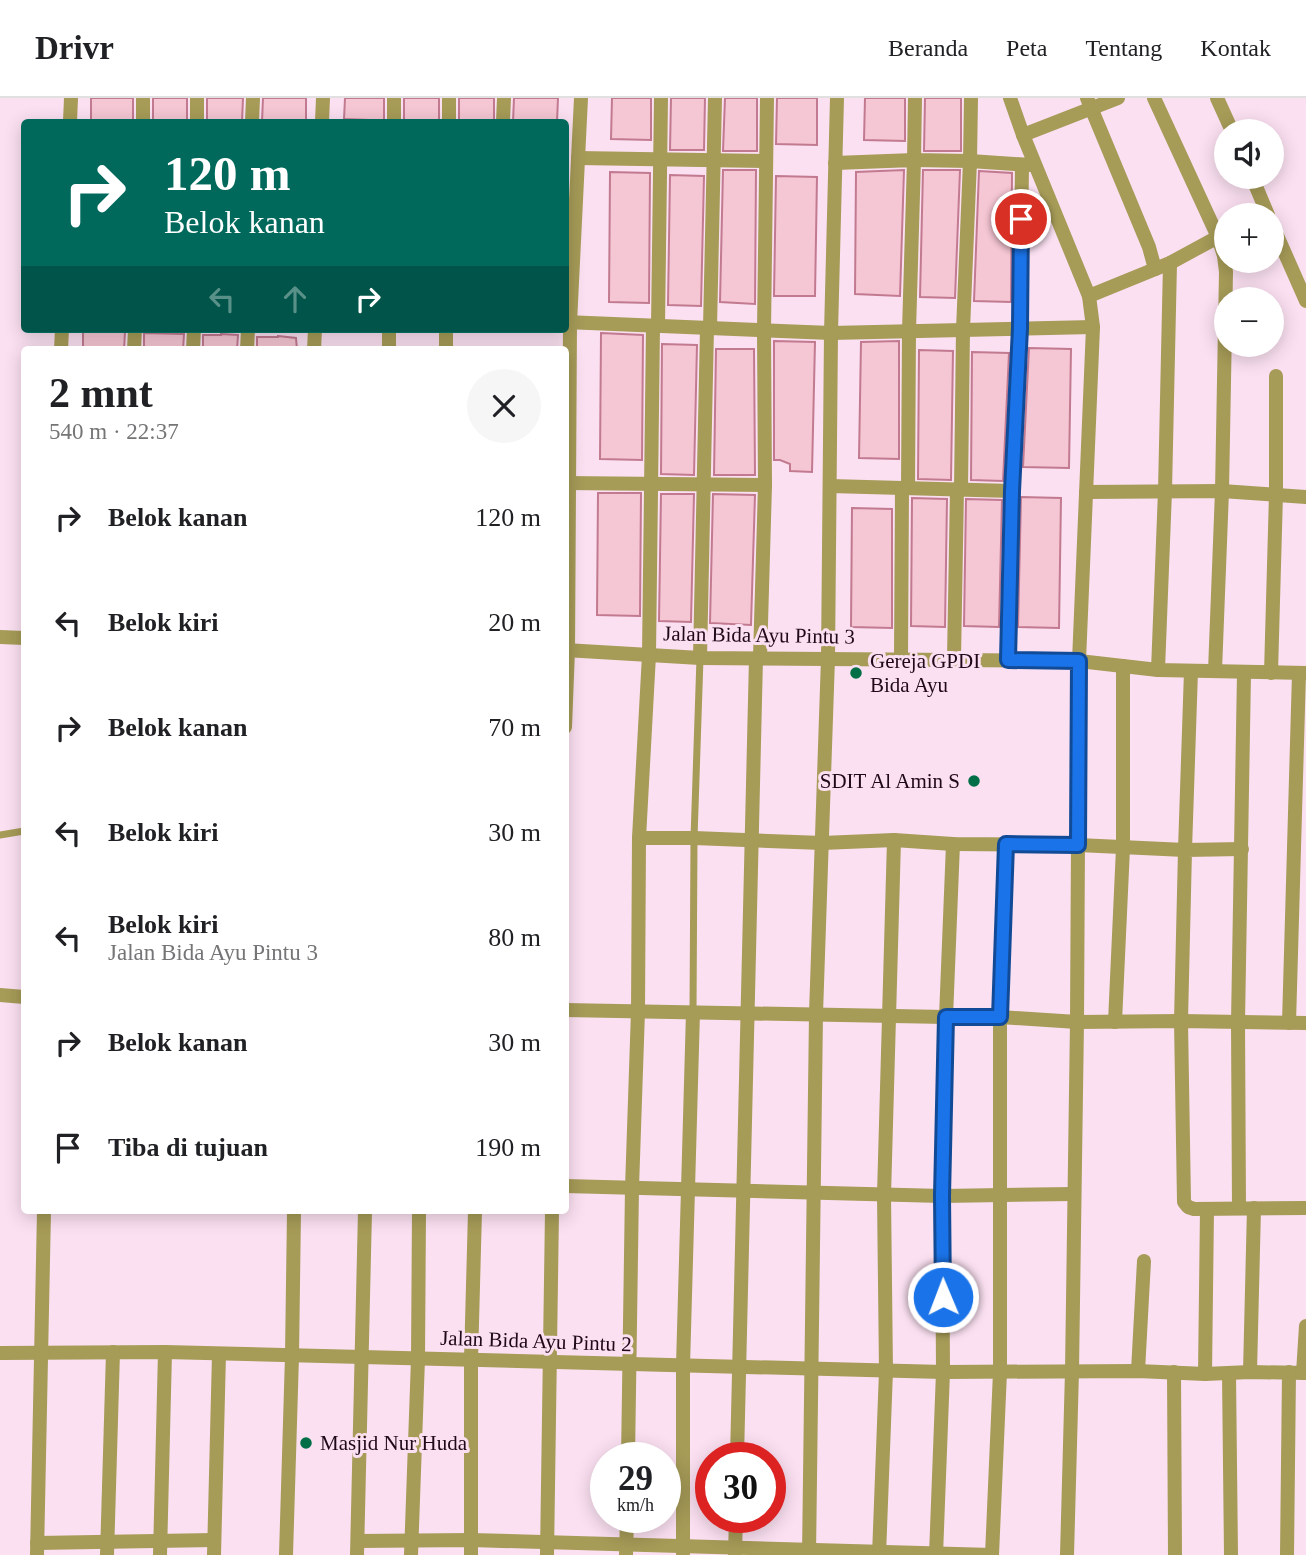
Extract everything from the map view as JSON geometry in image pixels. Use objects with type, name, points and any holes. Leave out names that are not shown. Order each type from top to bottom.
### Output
[{"type":"street","points":[[71,98],[71,119]]},
{"type":"street","points":[[143,98],[143,119]]},
{"type":"street","points":[[197,98],[197,119]]},
{"type":"street","points":[[252,119],[253,98]]},
{"type":"street","points":[[321,119],[323,98]]},
{"type":"street","points":[[394,98],[394,119]]},
{"type":"street","points":[[449,98],[449,119]]},
{"type":"street","points":[[503,119],[504,98]]},
{"type":"street","points":[[569,306],[580,98]]},
{"type":"street","points":[[628,1442],[639,838],[649,654],[650,484],[662,98]]},
{"type":"street","points":[[701,658],[715,98]]},
{"type":"street","points":[[738,1442],[751,840],[765,485],[767,98]]},
{"type":"street","points":[[809,1552],[816,1014],[828,658],[831,333],[837,98]]},
{"type":"street","points":[[901,659],[915,98]]},
{"type":"street","points":[[954,660],[971,98]]},
{"type":"street","points":[[1010,98],[1023,135],[1029,165],[1089,296],[1093,327],[1079,661],[1077,1022],[1067,1555]]},
{"type":"street","points":[[1023,135],[1089,103],[1118,98]]},
{"type":"street","points":[[1154,98],[1214,230]]},
{"type":"street","points":[[1217,98],[1227,119]]},
{"type":"street","points":[[1089,103],[1149,247],[1155,269]]},
{"type":"street","points":[[578,158],[766,161]]},
{"type":"street","points":[[835,163],[914,160],[1029,165]]},
{"type":"street","points":[[1008,660],[1012,491],[1029,165]]},
{"type":"street","points":[[1089,296],[1170,263],[1214,239]]},
{"type":"street","points":[[1284,251],[1306,301]]},
{"type":"street","points":[[1158,670],[1170,263]]},
{"type":"street","points":[[1215,671],[1226,273]]},
{"type":"street","points":[[569,323],[831,333],[1093,327]]},
{"type":"street","points":[[1271,673],[1276,376]]},
{"type":"street","points":[[569,483],[765,485]]},
{"type":"street","points":[[830,486],[1012,491]]},
{"type":"street","points":[[1086,492],[1222,491],[1306,497]]},
{"type":"street","points":[[0,637],[21,638]]},
{"type":"street","name":"Jalan Bida Ayu Pintu 3","points":[[569,650],[701,658],[1079,661],[1158,670],[1302,673]]},
{"type":"street","points":[[1115,1022],[1123,848],[1123,666]]},
{"type":"street","points":[[1191,670],[1181,1021],[1184,1202],[1194,1209],[1306,1208]]},
{"type":"street","points":[[1239,1209],[1238,1022],[1244,673]]},
{"type":"street","points":[[1289,1023],[1302,673]]},
{"type":"street","points":[[639,838],[822,843],[894,840],[953,844],[1242,849]]},
{"type":"street","points":[[879,1553],[886,1371],[884,1195],[894,840]]},
{"type":"street","points":[[946,1017],[953,844]]},
{"type":"street","points":[[365,1214],[358,1548],[992,1555],[1000,1372],[1000,1017],[1006,844]]},
{"type":"street","points":[[0,995],[21,997]]},
{"type":"street","points":[[569,1010],[1000,1017],[1077,1022],[1306,1023]]},
{"type":"street","points":[[683,1550],[684,1366],[693,1012]]},
{"type":"street","points":[[569,1186],[814,1194],[1073,1194]]},
{"type":"street","points":[[936,1554],[943,1372],[942,1196]]},
{"type":"street","points":[[1250,1372],[1254,1208]]},
{"type":"street","points":[[1205,1374],[1208,1209]]},
{"type":"street","points":[[44,1214],[37,1549],[214,1548],[219,1354]]},
{"type":"street","points":[[286,1555],[294,1214]]},
{"type":"street","points":[[411,1548],[418,1359],[419,1214]]},
{"type":"street","points":[[471,1548],[471,1360],[475,1214]]},
{"type":"street","points":[[548,1549],[552,1214]]},
{"type":"street","points":[[1138,1371],[1144,1261]]},
{"type":"street","points":[[1287,1555],[1299,1373],[1306,1326]]},
{"type":"street","points":[[108,1548],[113,1352]]},
{"type":"street","points":[[160,1548],[165,1352]]},
{"type":"street","name":"Jalan Bida Ayu Pintu 2","points":[[0,1353],[165,1352],[943,1372],[1299,1373]]},
{"type":"street","points":[[1174,1372],[1175,1555]]},
{"type":"street","points":[[1229,1374],[1231,1555]]},
{"type":"street","points":[[735,1551],[736,1533]]},
{"type":"lane","points":[[693,1012],[694,838],[701,658]]},
{"type":"lane","points":[[0,835],[21,832]]},
{"type":"lane","points":[[942,1196],[946,1017]]},
{"type":"building","points":[[91,98],[133,98],[133,119],[91,119]]},
{"type":"building","points":[[153,98],[187,98],[187,119],[153,119]]},
{"type":"building","points":[[207,98],[243,98],[242,119],[207,119]]},
{"type":"building","points":[[263,98],[306,98],[306,119],[262,119]]},
{"type":"building","points":[[345,98],[384,98],[384,119],[344,119]]},
{"type":"building","points":[[404,98],[439,98],[439,119],[404,119]]},
{"type":"building","points":[[459,98],[494,98],[494,119],[459,119]]},
{"type":"building","points":[[514,98],[558,98],[557,119],[513,119]]},
{"type":"building","points":[[612,98],[651,98],[651,140],[611,139]]},
{"type":"building","points":[[671,98],[705,98],[704,150],[670,150]]},
{"type":"building","points":[[725,98],[757,98],[757,151],[723,151]]},
{"type":"building","points":[[777,98],[817,98],[817,145],[776,144]]},
{"type":"building","points":[[865,98],[905,98],[905,141],[864,140]]},
{"type":"building","points":[[925,98],[961,98],[961,151],[924,151]]},
{"type":"building","points":[[723,170],[756,170],[755,304],[720,302]]},
{"type":"building","points":[[904,170],[900,296],[855,294],[856,172]]},
{"type":"building","points":[[923,170],[960,170],[955,298],[920,297]]},
{"type":"building","points":[[979,171],[1012,173],[1011,302],[974,301]]},
{"type":"building","points":[[610,172],[650,173],[649,303],[609,302]]},
{"type":"building","points":[[670,175],[704,176],[701,306],[668,305]]},
{"type":"building","points":[[776,176],[817,177],[815,296],[774,296]]},
{"type":"building","points":[[83,333],[125,333],[124,346],[83,346]]},
{"type":"building","points":[[144,333],[184,334],[183,346],[144,346]]},
{"type":"building","points":[[601,333],[643,335],[642,460],[600,459]]},
{"type":"building","points":[[203,335],[238,335],[237,346],[203,346]]},
{"type":"building","points":[[257,337],[296,338],[297,346],[257,346]]},
{"type":"building","points":[[774,341],[815,342],[812,472],[790,471],[790,464],[774,460]]},
{"type":"building","points":[[899,341],[899,459],[859,458],[861,342]]},
{"type":"building","points":[[662,344],[697,345],[694,475],[661,474]]},
{"type":"building","points":[[1029,348],[1071,349],[1069,468],[1023,467]]},
{"type":"building","points":[[716,349],[754,349],[755,475],[714,475]]},
{"type":"building","points":[[919,350],[953,351],[951,480],[918,479]]},
{"type":"building","points":[[972,352],[1009,353],[1003,481],[971,480]]},
{"type":"building","points":[[598,493],[641,493],[640,616],[597,615]]},
{"type":"building","points":[[661,494],[694,494],[691,622],[659,621]]},
{"type":"building","points":[[713,494],[755,495],[751,625],[710,623]]},
{"type":"building","points":[[1021,497],[1061,498],[1059,628],[1018,627]]},
{"type":"building","points":[[912,498],[947,499],[945,627],[911,626]]},
{"type":"building","points":[[966,499],[1002,500],[999,627],[964,626]]},
{"type":"building","points":[[852,508],[892,509],[892,628],[851,627]]},
{"type":"place","name":"Gereja GPDI Bida Ayu","points":[[856,673]]},
{"type":"place","name":"SDIT Al Amin S","points":[[974,781]]},
{"type":"place","name":"Masjid Nur Huda","points":[[306,1443]]},
{"type":"route","points":[[943,1297],[946,1017],[1000,1017],[1006,844],[1078,845],[1079,661],[1008,660],[1012,491],[1020,328],[1021,219]]}]
